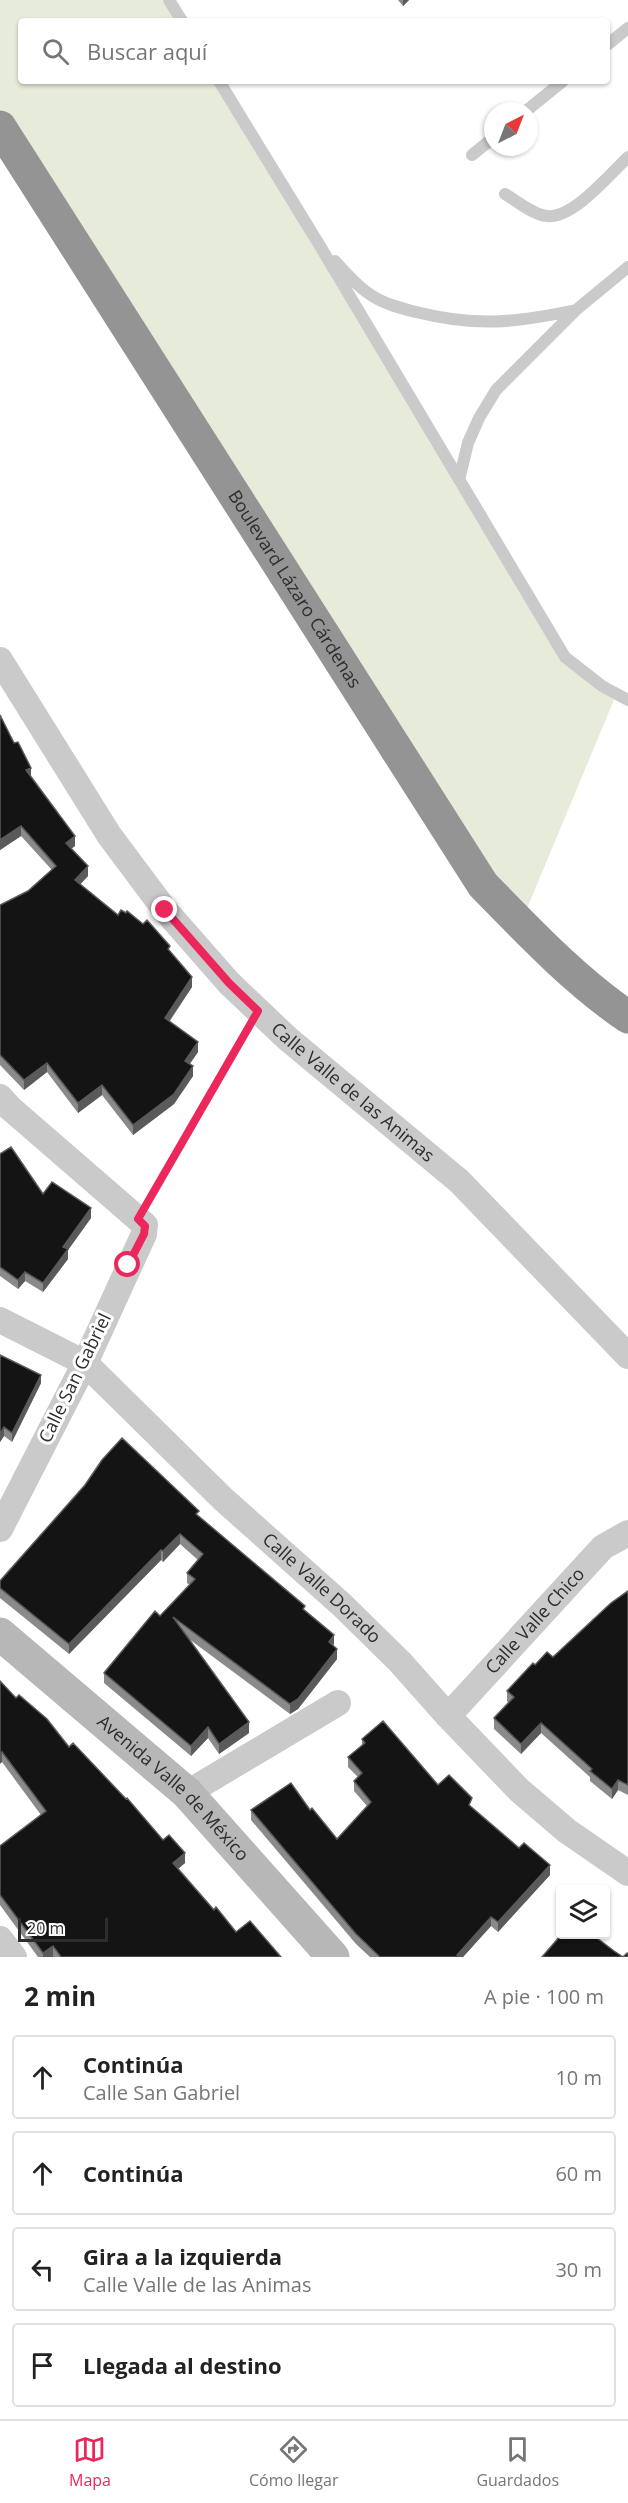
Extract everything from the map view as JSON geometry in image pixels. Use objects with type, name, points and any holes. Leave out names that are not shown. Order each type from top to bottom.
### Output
[{"type":"highway","name":"Boulevard Lázaro Cárdenas","points":[[0,127],[483,885],[548,952],[598,997],[628,1017]]},
{"type":"main road","name":"Avenida Valle de México","points":[[0,1634],[186,1793],[333,1957]]},
{"type":"street","name":"Calle Valle de las Animas","points":[[0,660],[109,835],[165,910],[229,983],[288,1039],[459,1180],[628,1356]]},
{"type":"street","points":[[0,1097],[142,1222]]},
{"type":"street","name":"Calle San Gabriel","points":[[0,1528],[85,1363],[144,1234],[142,1222]]},
{"type":"street","name":"Calle Valle Dorado","points":[[0,1320],[85,1363],[223,1498],[342,1605],[400,1662],[519,1790],[567,1831],[628,1873]]},
{"type":"street","name":"Calle Valle Chico","points":[[448,1716],[603,1547],[628,1533]]},
{"type":"street","points":[[186,1793],[338,1703]]},
{"type":"street","points":[[0,1939],[14,1957]]},
{"type":"lane","points":[[169,0],[180,18]]},
{"type":"lane","points":[[610,43],[628,28]]},
{"type":"lane","points":[[221,84],[321,246],[565,657],[602,686],[628,700]]},
{"type":"lane","points":[[537,102],[559,84]]},
{"type":"lane","points":[[472,155],[484,145]]},
{"type":"lane","points":[[505,194],[545,216],[560,215],[574,208],[628,157]]},
{"type":"lane","points":[[321,246],[369,294],[400,308],[482,323],[535,319],[576,310]]},
{"type":"lane","points":[[459,480],[468,443],[479,418],[496,390],[576,310],[628,267]]},
{"type":"path","points":[[142,1222],[258,1011]]},
{"type":"green space","points":[[0,0],[169,0],[181,18],[18,18],[18,84],[222,84],[576,664],[616,695],[523,918],[0,122]]},
{"type":"building","points":[[0,715],[14,743],[18,742],[31,768],[26,770],[75,836],[66,843],[88,866],[75,880],[118,915],[121,910],[126,913],[127,911],[143,924],[147,920],[170,946],[168,949],[192,977],[165,1018],[198,1042],[185,1061],[193,1066],[174,1094],[133,1125],[102,1085],[78,1103],[47,1063],[24,1080],[0,1055],[0,905],[28,891],[56,866],[21,826],[0,840]]},
{"type":"building","points":[[11,1147],[43,1194],[52,1182],[91,1208],[63,1247],[68,1249],[43,1283],[25,1272],[18,1280],[0,1267],[0,1154]]},
{"type":"building","points":[[0,1355],[41,1375],[12,1433],[4,1427],[0,1434]]},
{"type":"building","points":[[122,1438],[199,1511],[196,1514],[305,1606],[303,1609],[334,1635],[329,1642],[337,1649],[298,1699],[290,1704],[173,1617],[249,1722],[219,1744],[208,1727],[191,1746],[104,1673],[155,1611],[160,1616],[195,1579],[187,1573],[203,1554],[180,1534],[163,1551],[161,1550],[69,1644],[0,1588],[0,1581],[85,1485],[102,1460]]},
{"type":"building","points":[[628,1591],[628,1785],[618,1780],[612,1789],[541,1723],[521,1744],[494,1718],[514,1697],[507,1691],[533,1663],[535,1665],[547,1652],[553,1657],[611,1603]]},
{"type":"building","points":[[0,1681],[16,1698],[19,1695],[47,1719],[69,1747],[73,1743],[127,1798],[163,1840],[169,1835],[185,1853],[173,1863],[214,1910],[216,1907],[236,1932],[250,1921],[281,1957],[61,1957],[53,1946],[43,1953],[0,1895],[0,1846],[46,1811],[2,1752],[0,1754]]},
{"type":"building","points":[[383,1721],[438,1785],[449,1775],[472,1798],[469,1805],[519,1848],[524,1843],[550,1865],[498,1922],[491,1917],[457,1955],[460,1957],[380,1957],[356,1934],[251,1810],[291,1783],[310,1810],[312,1808],[337,1839],[371,1802],[354,1781],[362,1773],[348,1757],[365,1743],[362,1739]]},
{"type":"building","points":[[558,1939],[598,1939],[623,1957],[542,1957]]},
{"type":"route","points":[[128,1265],[144,1234],[145,1226],[138,1219],[258,1011],[229,983],[165,910]]}]
